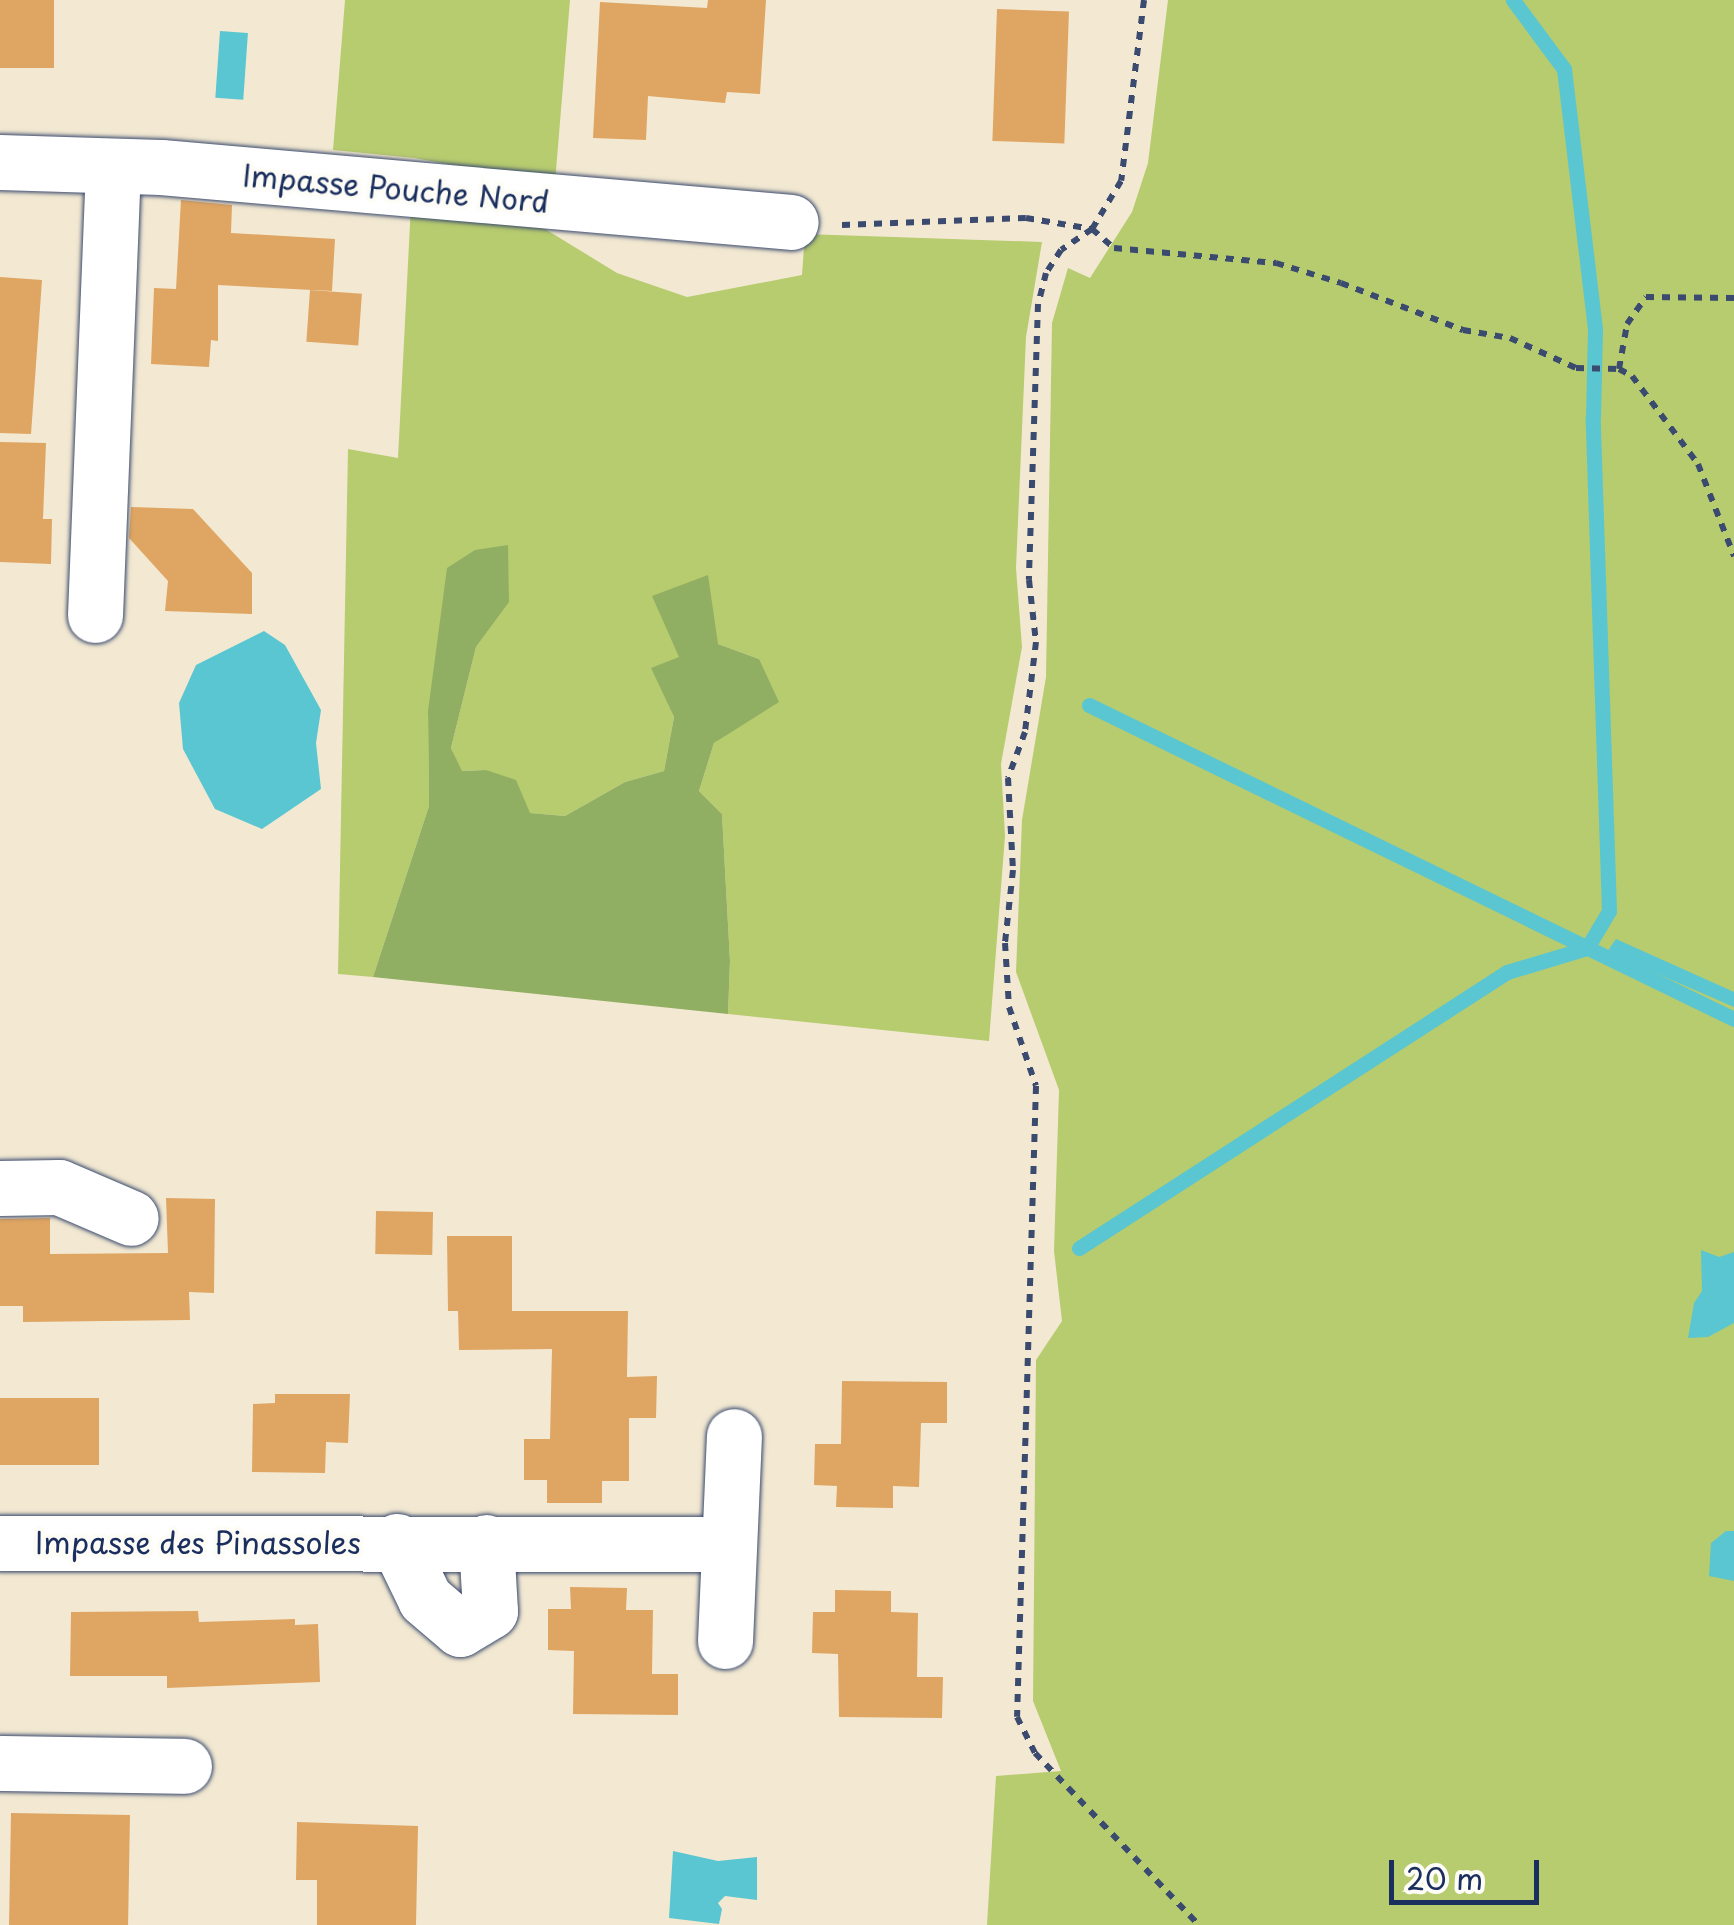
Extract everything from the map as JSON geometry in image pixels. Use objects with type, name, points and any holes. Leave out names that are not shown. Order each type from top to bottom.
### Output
[{"type":"street","name":"Impasse Pouche Nord","points":[[0,162],[112,166],[791,222]]},
{"type":"street","points":[[95,615],[112,166]]},
{"type":"street","points":[[0,1188],[59,1187],[130,1218]]},
{"type":"street","points":[[725,1641],[734,1436]]},
{"type":"street","name":"Impasse des Pinassoles","points":[[396,1541],[425,1599],[460,1630],[490,1611],[486,1542]]},
{"type":"street","name":"Impasse des Pinassoles","points":[[0,1544],[396,1541],[729,1544]]},
{"type":"street","points":[[0,1763],[184,1766]]},
{"type":"path","points":[[1144,0],[1121,181],[1092,229],[1061,250],[1046,272],[1038,304],[1030,580],[1036,642],[1025,732],[1008,778],[1012,852],[1005,943],[1009,1006],[1036,1086],[1017,1717],[1035,1753],[1199,1925]]},
{"type":"path","points":[[791,222],[856,226],[1026,218],[1092,229],[1114,248],[1276,263],[1463,330],[1510,338],[1576,368],[1619,370],[1632,376],[1698,464],[1734,556]]},
{"type":"path","points":[[1619,370],[1627,324],[1646,297],[1734,298]]},
{"type":"green space","points":[[345,0],[570,0],[555,183],[414,158],[333,150]]},
{"type":"green space","points":[[1168,0],[1734,0],[1734,1925],[987,1925],[996,1776],[1061,1771],[1033,1701],[1036,1360],[1062,1321],[1054,1251],[1059,1090],[1016,972],[1022,820],[1046,677],[1052,323],[1068,268],[1090,278],[1132,212],[1148,163]]},
{"type":"green space","points":[[411,205],[532,221],[617,273],[687,297],[802,275],[805,234],[1042,242],[1026,337],[1016,568],[1022,647],[1001,764],[1005,836],[989,1041],[728,1014],[730,961],[722,814],[699,791],[714,743],[748,718],[759,659],[718,644],[652,668],[674,717],[664,771],[625,782],[565,816],[529,813],[486,770],[461,771],[451,748],[476,647],[509,602],[428,711],[429,806],[373,977],[338,974],[348,449],[398,458]]},
{"type":"green space","points":[[508,545],[509,602],[476,647],[451,748],[462,771],[486,770],[516,780],[530,813],[565,816],[625,782],[664,771],[674,717],[651,668],[679,657],[652,596],[708,575],[718,644],[759,659],[779,702],[714,743],[699,791],[722,814],[730,961],[728,1014],[373,977],[429,806],[428,711],[447,568],[475,550]]},
{"type":"water","points":[[220,31],[248,33],[243,100],[215,98]]},
{"type":"water","points":[[264,631],[285,645],[321,710],[316,743],[321,789],[262,829],[215,809],[183,749],[179,703],[196,665]]},
{"type":"water","points":[[1616,939],[1734,992],[1734,1007],[1607,952]]},
{"type":"water","points":[[1701,1250],[1719,1257],[1734,1252],[1734,1323],[1708,1337],[1688,1338],[1694,1303],[1702,1291]]},
{"type":"water","points":[[1726,1531],[1734,1531],[1734,1581],[1709,1576],[1711,1543]]},
{"type":"water","points":[[673,1851],[718,1861],[757,1857],[757,1900],[725,1896],[718,1903],[722,1909],[719,1924],[669,1918]]},
{"type":"building","points":[[0,0],[54,0],[54,68],[0,68]]},
{"type":"building","points":[[708,0],[766,0],[760,94],[727,92],[725,103],[648,96],[646,140],[593,138],[600,2],[707,8]]},
{"type":"building","points":[[997,9],[1069,12],[1064,143],[992,141]]},
{"type":"building","points":[[181,200],[232,205],[231,233],[335,239],[332,291],[218,285],[218,341],[211,340],[209,367],[151,364],[154,288],[176,289]]},
{"type":"building","points":[[0,277],[42,280],[31,434],[0,433]]},
{"type":"building","points":[[310,290],[362,294],[358,346],[306,342]]},
{"type":"building","points":[[0,442],[46,443],[43,519],[52,519],[51,564],[0,562]]},
{"type":"building","points":[[131,507],[193,509],[252,573],[252,614],[165,611],[168,581],[129,538]]},
{"type":"building","points":[[166,1198],[215,1199],[214,1293],[189,1292],[190,1320],[23,1322],[23,1306],[0,1306],[0,1219],[50,1218],[50,1254],[168,1253]]},
{"type":"building","points":[[376,1211],[433,1212],[432,1255],[375,1254]]},
{"type":"building","points":[[447,1236],[512,1236],[512,1311],[628,1311],[627,1377],[657,1376],[656,1418],[629,1418],[629,1481],[602,1481],[602,1503],[547,1503],[547,1480],[524,1480],[524,1439],[550,1439],[552,1349],[459,1350],[458,1311],[448,1311]]},
{"type":"building","points":[[842,1381],[947,1382],[947,1423],[921,1423],[919,1487],[893,1486],[893,1508],[836,1507],[837,1486],[814,1485],[815,1444],[841,1444]]},
{"type":"building","points":[[275,1394],[350,1394],[348,1443],[326,1442],[325,1473],[252,1472],[253,1404],[275,1403]]},
{"type":"building","points":[[0,1398],[99,1398],[99,1465],[0,1465]]},
{"type":"building","points":[[570,1587],[627,1588],[626,1610],[653,1610],[652,1674],[678,1674],[678,1715],[573,1714],[574,1651],[548,1650],[548,1609],[571,1609]]},
{"type":"building","points":[[835,1590],[891,1591],[891,1612],[918,1613],[917,1677],[943,1677],[942,1718],[839,1717],[838,1654],[812,1653],[813,1612],[835,1612]]},
{"type":"building","points":[[198,1611],[199,1622],[295,1619],[295,1625],[318,1624],[320,1682],[167,1688],[167,1676],[70,1676],[71,1612]]},
{"type":"building","points":[[11,1813],[130,1815],[128,1925],[9,1925]]},
{"type":"building","points":[[297,1822],[418,1826],[416,1925],[317,1925],[317,1880],[296,1880]]},
{"type":"waterway","points":[[1079,1248],[1507,972],[1587,948],[1609,911],[1593,417],[1595,329],[1564,69],[1513,0]]},
{"type":"waterway","points":[[1089,705],[1734,1019]]}]
